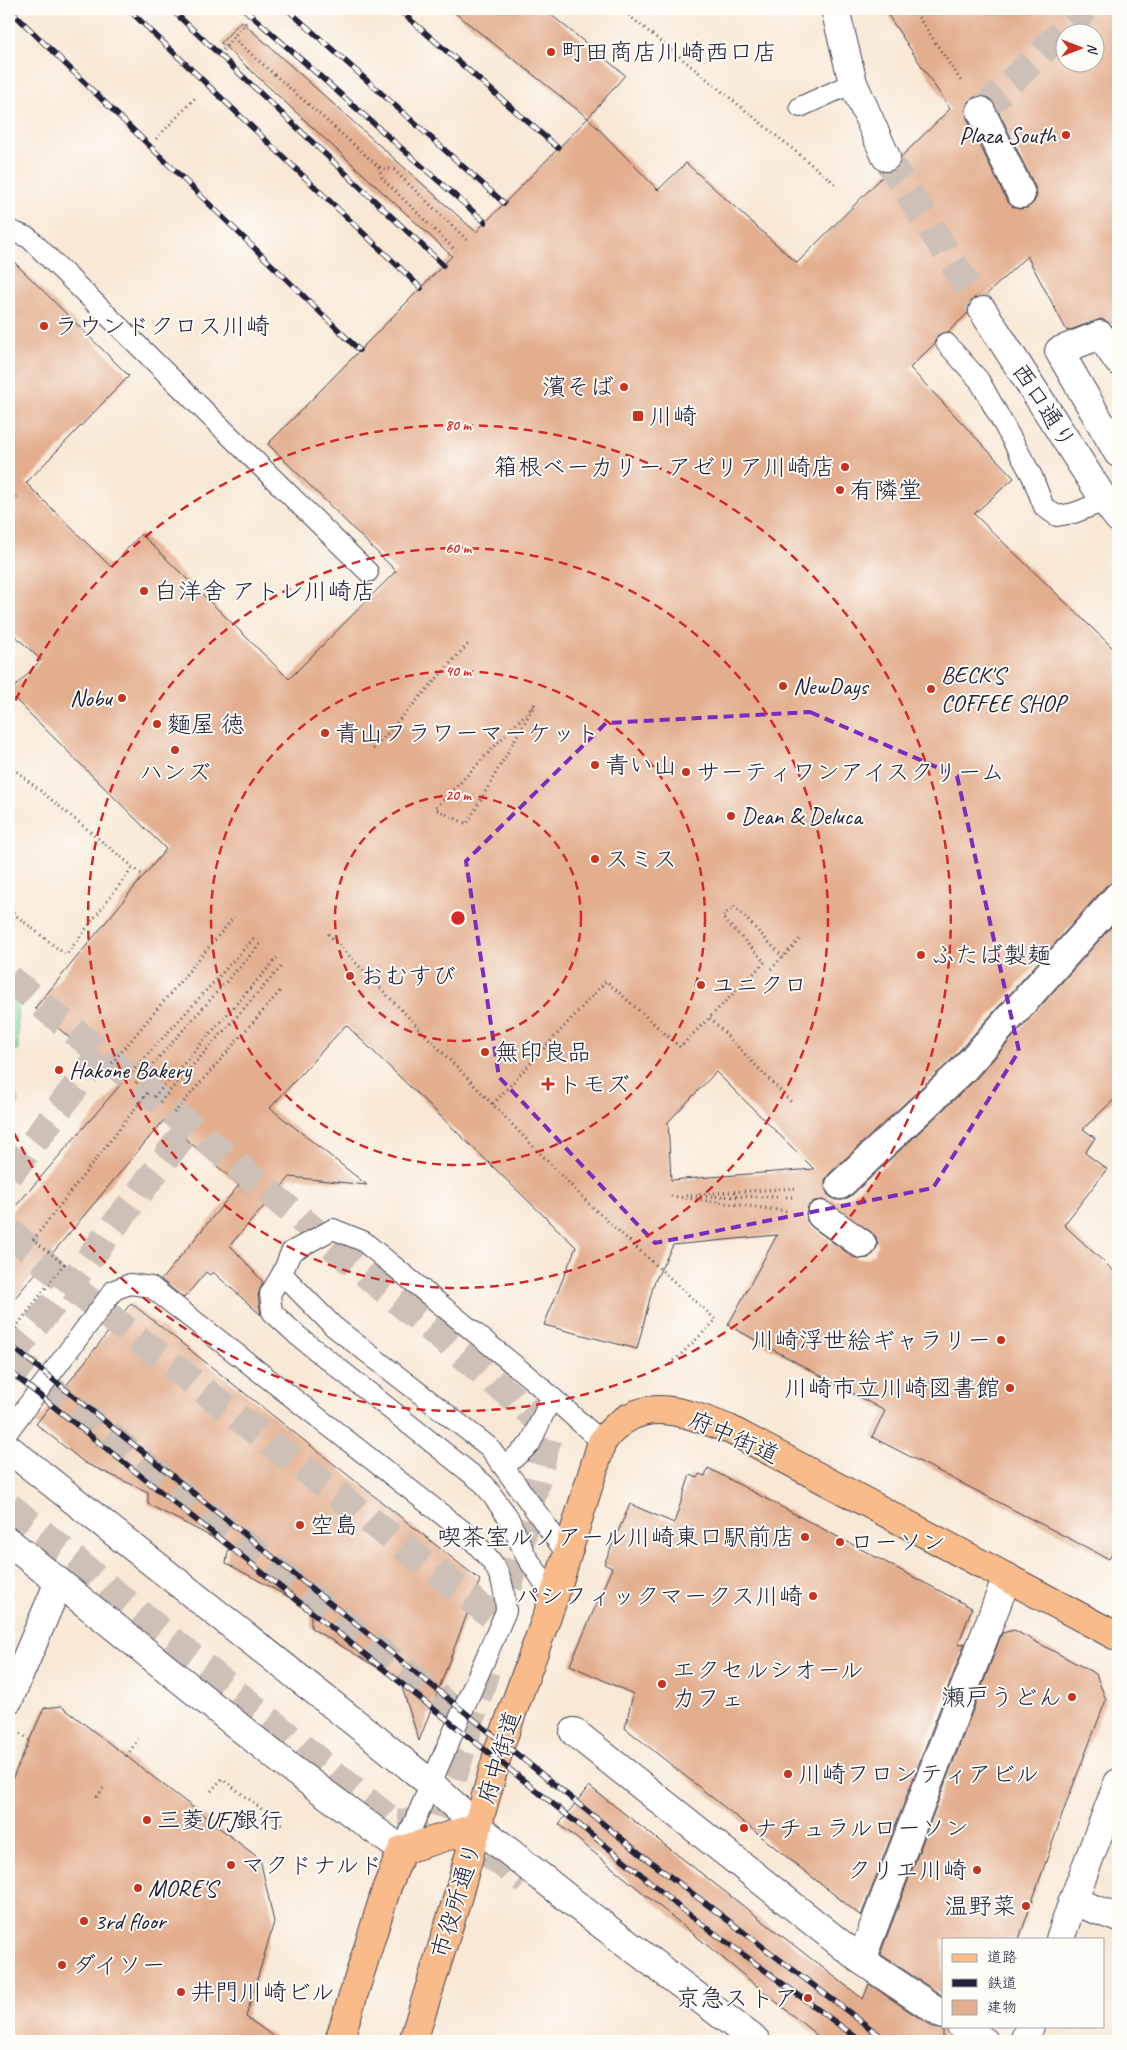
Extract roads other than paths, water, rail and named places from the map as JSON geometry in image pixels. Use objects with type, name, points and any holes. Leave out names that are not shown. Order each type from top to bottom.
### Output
[{"type":"main road","name":"府中街道","points":[[478,1827],[500,1746],[554,1597],[602,1442],[614,1426],[630,1416],[651,1410],[673,1411],[702,1418],[729,1429],[1118,1637]]},
{"type":"main road","name":"市役所通り","points":[[402,1850],[478,1827]]},
{"type":"main road","name":"市役所通り","points":[[414,2041],[478,1827]]},
{"type":"main road","points":[[339,2041],[387,1887],[402,1850]]},
{"type":"street","points":[[835,9],[853,83],[886,157]]},
{"type":"street","points":[[981,112],[1021,194]]},
{"type":"street","name":"西口通り","points":[[983,311],[1111,509],[1118,539]]},
{"type":"street","points":[[1118,361],[1100,335],[1059,351],[1118,453]]},
{"type":"street","points":[[840,1185],[962,1072],[1118,896]]},
{"type":"street","points":[[820,1215],[862,1244]]},
{"type":"street","points":[[9,1449],[431,1784],[478,1827],[584,1911],[756,2041]]},
{"type":"street","points":[[9,1542],[289,1767],[402,1850]]},
{"type":"street","points":[[861,1960],[1007,1577]]},
{"type":"street","points":[[9,1699],[60,1582]]},
{"type":"street","points":[[574,1732],[861,1960],[942,2014]]},
{"type":"street","points":[[1060,1938],[1118,1784]]},
{"type":"street","points":[[1073,1901],[1118,1918]]},
{"type":"street","points":[[964,2028],[984,2041]]},
{"type":"street","points":[[1024,2041],[1029,2028]]},
{"type":"lane","points":[[800,107],[853,83]]},
{"type":"lane","points":[[9,230],[29,238],[368,572]]},
{"type":"lane","points":[[946,342],[979,380],[1032,476],[1044,507],[1057,516],[1111,509]]},
{"type":"lane","points":[[554,1597],[526,1556],[508,1517],[484,1484],[298,1336],[272,1312],[270,1294],[282,1274],[291,1252],[333,1229],[363,1241],[535,1382],[602,1442]]},
{"type":"lane","points":[[282,1274],[333,1326],[489,1447],[567,1554]]},
{"type":"lane","points":[[9,1430],[114,1290],[130,1284],[150,1287],[463,1531],[494,1562],[505,1591],[506,1611],[402,1850]]},
{"type":"lane","points":[[504,1467],[530,1444],[551,1398]]},
{"type":"tunnel","points":[[981,111],[1086,9]]},
{"type":"tunnel","points":[[886,157],[983,311]]},
{"type":"tunnel","points":[[9,978],[190,1126],[550,1429],[501,1616]]},
{"type":"tunnel","points":[[9,1175],[101,1053]]},
{"type":"tunnel","points":[[9,1357],[69,1285],[190,1126]]},
{"type":"tunnel","points":[[9,1231],[69,1285],[500,1622]]},
{"type":"tunnel","points":[[9,1356],[471,1724]]},
{"type":"tunnel","points":[[9,1506],[395,1824],[440,1819]]},
{"type":"tunnel","points":[[441,1818],[487,1667]]},
{"type":"tunnel","points":[[454,1828],[526,1881]]},
{"type":"railway","points":[[9,9],[359,350]]},
{"type":"railway","points":[[128,9],[421,288]]},
{"type":"railway","points":[[171,9],[443,265]]},
{"type":"railway","points":[[244,9],[485,222]]},
{"type":"railway","points":[[287,9],[504,203]]},
{"type":"railway","points":[[398,9],[558,148]]},
{"type":"railway","points":[[9,1344],[643,1856],[887,2041]]},
{"type":"railway","points":[[9,1371],[636,1870],[680,1908],[861,2041]]},
{"type":"place","name":"町田商店川崎西口店","points":[[551,52]]},
{"type":"place","name":"Plaza South","points":[[1066,135]]},
{"type":"place","name":"ラウンドクロス川崎","points":[[44,326]]},
{"type":"place","name":"濱そば","points":[[624,387]]},
{"type":"place","name":"川崎","points":[[638,416]]},
{"type":"place","name":"箱根ベーカリー アゼリア川崎店","points":[[845,467]]},
{"type":"place","name":"有隣堂","points":[[840,490]]},
{"type":"place","name":"白洋舍 アトレ川崎店","points":[[144,591]]},
{"type":"place","name":"NewDays","points":[[783,686]]},
{"type":"place","name":"BECK'S COFFEE SHOP","points":[[931,689]]},
{"type":"place","name":"Nobu","points":[[122,698]]},
{"type":"place","name":"麵屋 徳","points":[[157,724]]},
{"type":"place","name":"青山フラワーマーケット","points":[[325,733]]},
{"type":"place","name":"ハンズ","points":[[175,750]]},
{"type":"place","name":"青い山","points":[[595,765]]},
{"type":"place","name":"サーティワンアイスクリーム","points":[[686,772]]},
{"type":"place","name":"Dean & Deluca","points":[[731,816]]},
{"type":"place","name":"スミス","points":[[595,859]]},
{"type":"place","name":"ふたば製麺","points":[[921,955]]},
{"type":"place","name":"おむすび","points":[[350,976]]},
{"type":"place","name":"ユニクロ","points":[[701,985]]},
{"type":"place","name":"無印良品","points":[[485,1052]]},
{"type":"place","name":"Hakone Bakery","points":[[59,1070]]},
{"type":"place","name":"トモズ","points":[[548,1084]]},
{"type":"place","name":"川崎浮世絵ギャラリー","points":[[1001,1340]]},
{"type":"place","name":"川崎市立川崎図書館","points":[[1010,1388]]},
{"type":"place","name":"空島","points":[[300,1525]]},
{"type":"place","name":"喫茶室ルノアール川崎東口駅前店","points":[[805,1537]]},
{"type":"place","name":"ローソン","points":[[840,1542]]},
{"type":"place","name":"パシフィックマークス川崎","points":[[813,1596]]},
{"type":"place","name":"エクセルシオール カフェ","points":[[662,1684]]},
{"type":"place","name":"瀬戸うどん","points":[[1072,1697]]},
{"type":"place","name":"川崎フロンティアビル","points":[[788,1774]]},
{"type":"place","name":"三菱UFJ銀行","points":[[147,1820]]},
{"type":"place","name":"ナチュラルローソン","points":[[744,1828]]},
{"type":"place","name":"マクドナルド","points":[[231,1865]]},
{"type":"place","name":"クリエ川崎","points":[[977,1870]]},
{"type":"place","name":"MORE'S","points":[[138,1888]]},
{"type":"place","name":"温野菜","points":[[1026,1906]]},
{"type":"place","name":"3rd floor","points":[[84,1921]]},
{"type":"place","name":"ダイソー","points":[[62,1965]]},
{"type":"place","name":"井門川崎ビル","points":[[181,1992]]},
{"type":"place","name":"京急ストア","points":[[808,1998]]}]
